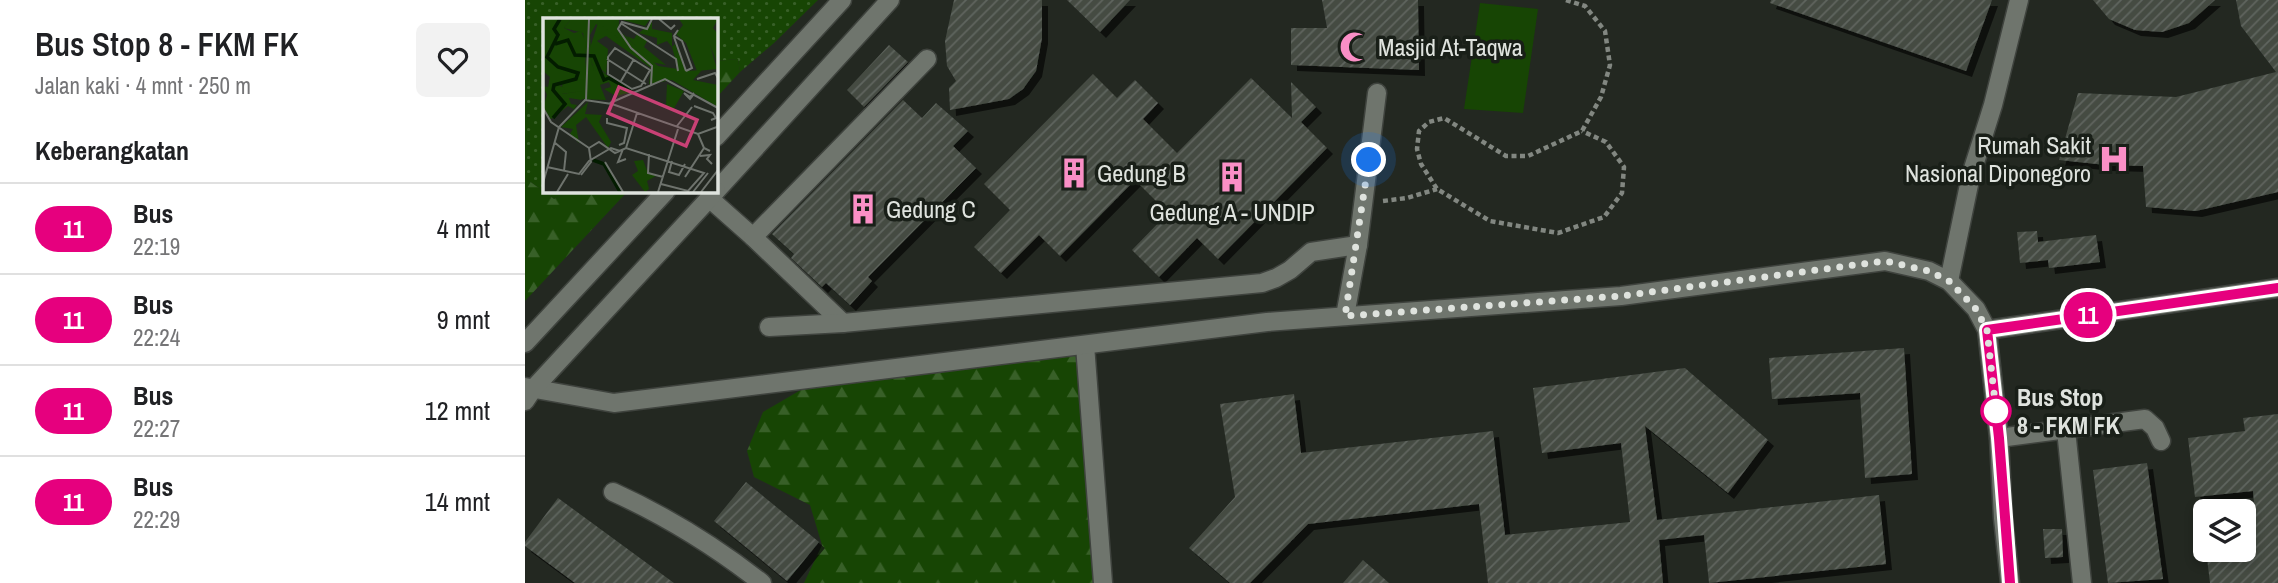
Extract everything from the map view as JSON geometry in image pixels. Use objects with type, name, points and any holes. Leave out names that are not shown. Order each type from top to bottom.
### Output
[{"type":"street","points":[[717,136],[842,0]]},
{"type":"street","points":[[717,190],[890,0]]},
{"type":"street","points":[[1949,281],[1971,175],[1993,105],[2019,0]]},
{"type":"street","points":[[753,237],[927,59]]},
{"type":"street","points":[[1345,316],[1358,245],[1377,93]]},
{"type":"street","points":[[525,343],[665,192]]},
{"type":"street","points":[[528,393],[714,193],[753,237],[843,323]]},
{"type":"street","points":[[769,327],[843,323],[1262,283],[1290,270],[1311,252],[1358,245]]},
{"type":"street","points":[[528,393],[614,403],[1268,322],[1621,296],[1885,261],[1929,271],[1949,281],[1976,309],[1987,330],[1999,438],[2010,583]]},
{"type":"street","points":[[1987,330],[2278,288]]},
{"type":"street","points":[[1085,345],[1103,583]]},
{"type":"street","points":[[1999,438],[2145,419],[2155,428],[2161,441]]},
{"type":"street","points":[[2066,430],[2082,583]]},
{"type":"street","points":[[613,492],[647,507],[717,549],[762,583]]},
{"type":"path","points":[[1566,0],[1585,6],[1605,31],[1610,65],[1601,97],[1582,131],[1528,156],[1506,156],[1444,118],[1429,122],[1419,131],[1417,149],[1421,164],[1437,189],[1490,221],[1558,233],[1604,217],[1622,194],[1624,167],[1606,142],[1582,131]]},
{"type":"path","points":[[1363,204],[1407,198],[1437,189]]},
{"type":"green space","points":[[525,0],[818,0],[740,72],[738,59],[717,61],[717,18],[543,18],[543,191],[525,178]]},
{"type":"green space","points":[[1480,3],[1538,9],[1523,113],[1464,109]]},
{"type":"green space","points":[[738,59],[740,72],[717,97],[717,61]]},
{"type":"green space","points":[[525,178],[554,199],[572,192],[627,192],[525,301]]},
{"type":"green space","points":[[544,192],[572,192],[554,199]]},
{"type":"green space","points":[[1078,353],[1096,583],[804,583],[822,545],[810,505],[754,477],[747,451],[763,412],[811,384]]},
{"type":"building","points":[[954,0],[1042,0],[1042,38],[1036,71],[1023,89],[1009,99],[950,110],[949,88],[956,81],[947,66],[945,41]]},
{"type":"building","points":[[1067,0],[1130,0],[1100,32]]},
{"type":"building","name":"Masjid At-Taqwa","points":[[1322,0],[1418,0],[1419,70],[1291,65],[1291,28],[1327,28]]},
{"type":"building","points":[[1771,0],[1992,0],[1966,71],[1770,3]]},
{"type":"building","points":[[2093,0],[2215,0],[2189,23],[2162,32],[2135,30],[2109,19]]},
{"type":"building","points":[[2236,0],[2278,0],[2278,192],[2196,211],[2146,207],[2143,166],[2059,160],[2078,93],[2176,97],[2276,72],[2241,26]]},
{"type":"building","points":[[889,45],[908,62],[864,107],[847,90]]},
{"type":"building","points":[[1093,74],[1117,98],[1135,80],[1158,103],[1143,119],[1177,153],[1251,78],[1292,118],[1291,82],[1316,107],[1301,122],[1327,148],[1218,259],[1197,238],[1159,277],[1132,250],[1168,213],[1135,180],[1060,256],[1039,235],[1001,273],[974,247],[1010,210],[984,184]]},
{"type":"building","name":"Gedung C","points":[[903,100],[922,118],[936,103],[968,131],[953,146],[976,168],[868,277],[872,281],[850,305],[826,283],[822,287],[791,258],[794,254],[772,234]]},
{"type":"building","points":[[2037,231],[2038,242],[2096,235],[2100,262],[2049,268],[2048,260],[2020,263],[2017,232]]},
{"type":"building","points":[[1904,348],[1912,474],[1865,478],[1860,393],[1772,399],[1769,358]]},
{"type":"building","points":[[1685,368],[1768,440],[1728,493],[1645,426],[1657,520],[1879,495],[1886,564],[1709,583],[1704,535],[1659,540],[1663,583],[1488,583],[1479,504],[1308,524],[1250,583],[1230,583],[1189,548],[1235,497],[1220,404],[1294,394],[1301,453],[1493,431],[1505,535],[1630,522],[1621,443],[1542,453],[1533,388]]},
{"type":"building","points":[[2278,414],[2278,583],[2210,583],[2207,562],[2256,562],[2256,499],[2254,499],[2253,491],[2195,497],[2188,438],[2245,431],[2243,418]]},
{"type":"building","points":[[2147,463],[2163,579],[2108,583],[2093,470]]},
{"type":"building","points":[[746,482],[819,542],[787,581],[714,521]]},
{"type":"building","points":[[558,498],[674,583],[575,583],[525,546],[525,542]]},
{"type":"building","points":[[2043,529],[2062,529],[2063,557],[2045,558]]},
{"type":"building","points":[[1363,560],[1389,583],[1343,583]]},
{"type":"bus line","name":"11","points":[[2010,583],[1999,438],[1987,330],[2278,288]]},
{"type":"place","name":"Masjid At-Taqwa","points":[[1355,47]]},
{"type":"place","name":"Rumah Sakit Nasional Diponegoro","points":[[2114,159]]},
{"type":"place","name":"Gedung B","points":[[1074,173]]},
{"type":"place","name":"Gedung A - UNDIP","points":[[1232,177]]},
{"type":"place","name":"Gedung C","points":[[863,209]]},
{"type":"place","name":"Bus Stop 8 - FKM FK","points":[[1996,411]]},
{"type":"route","points":[[1369,160],[1345,316],[1621,296],[1885,261],[1929,271],[1949,281],[1976,309],[1987,330],[1996,411]]}]
